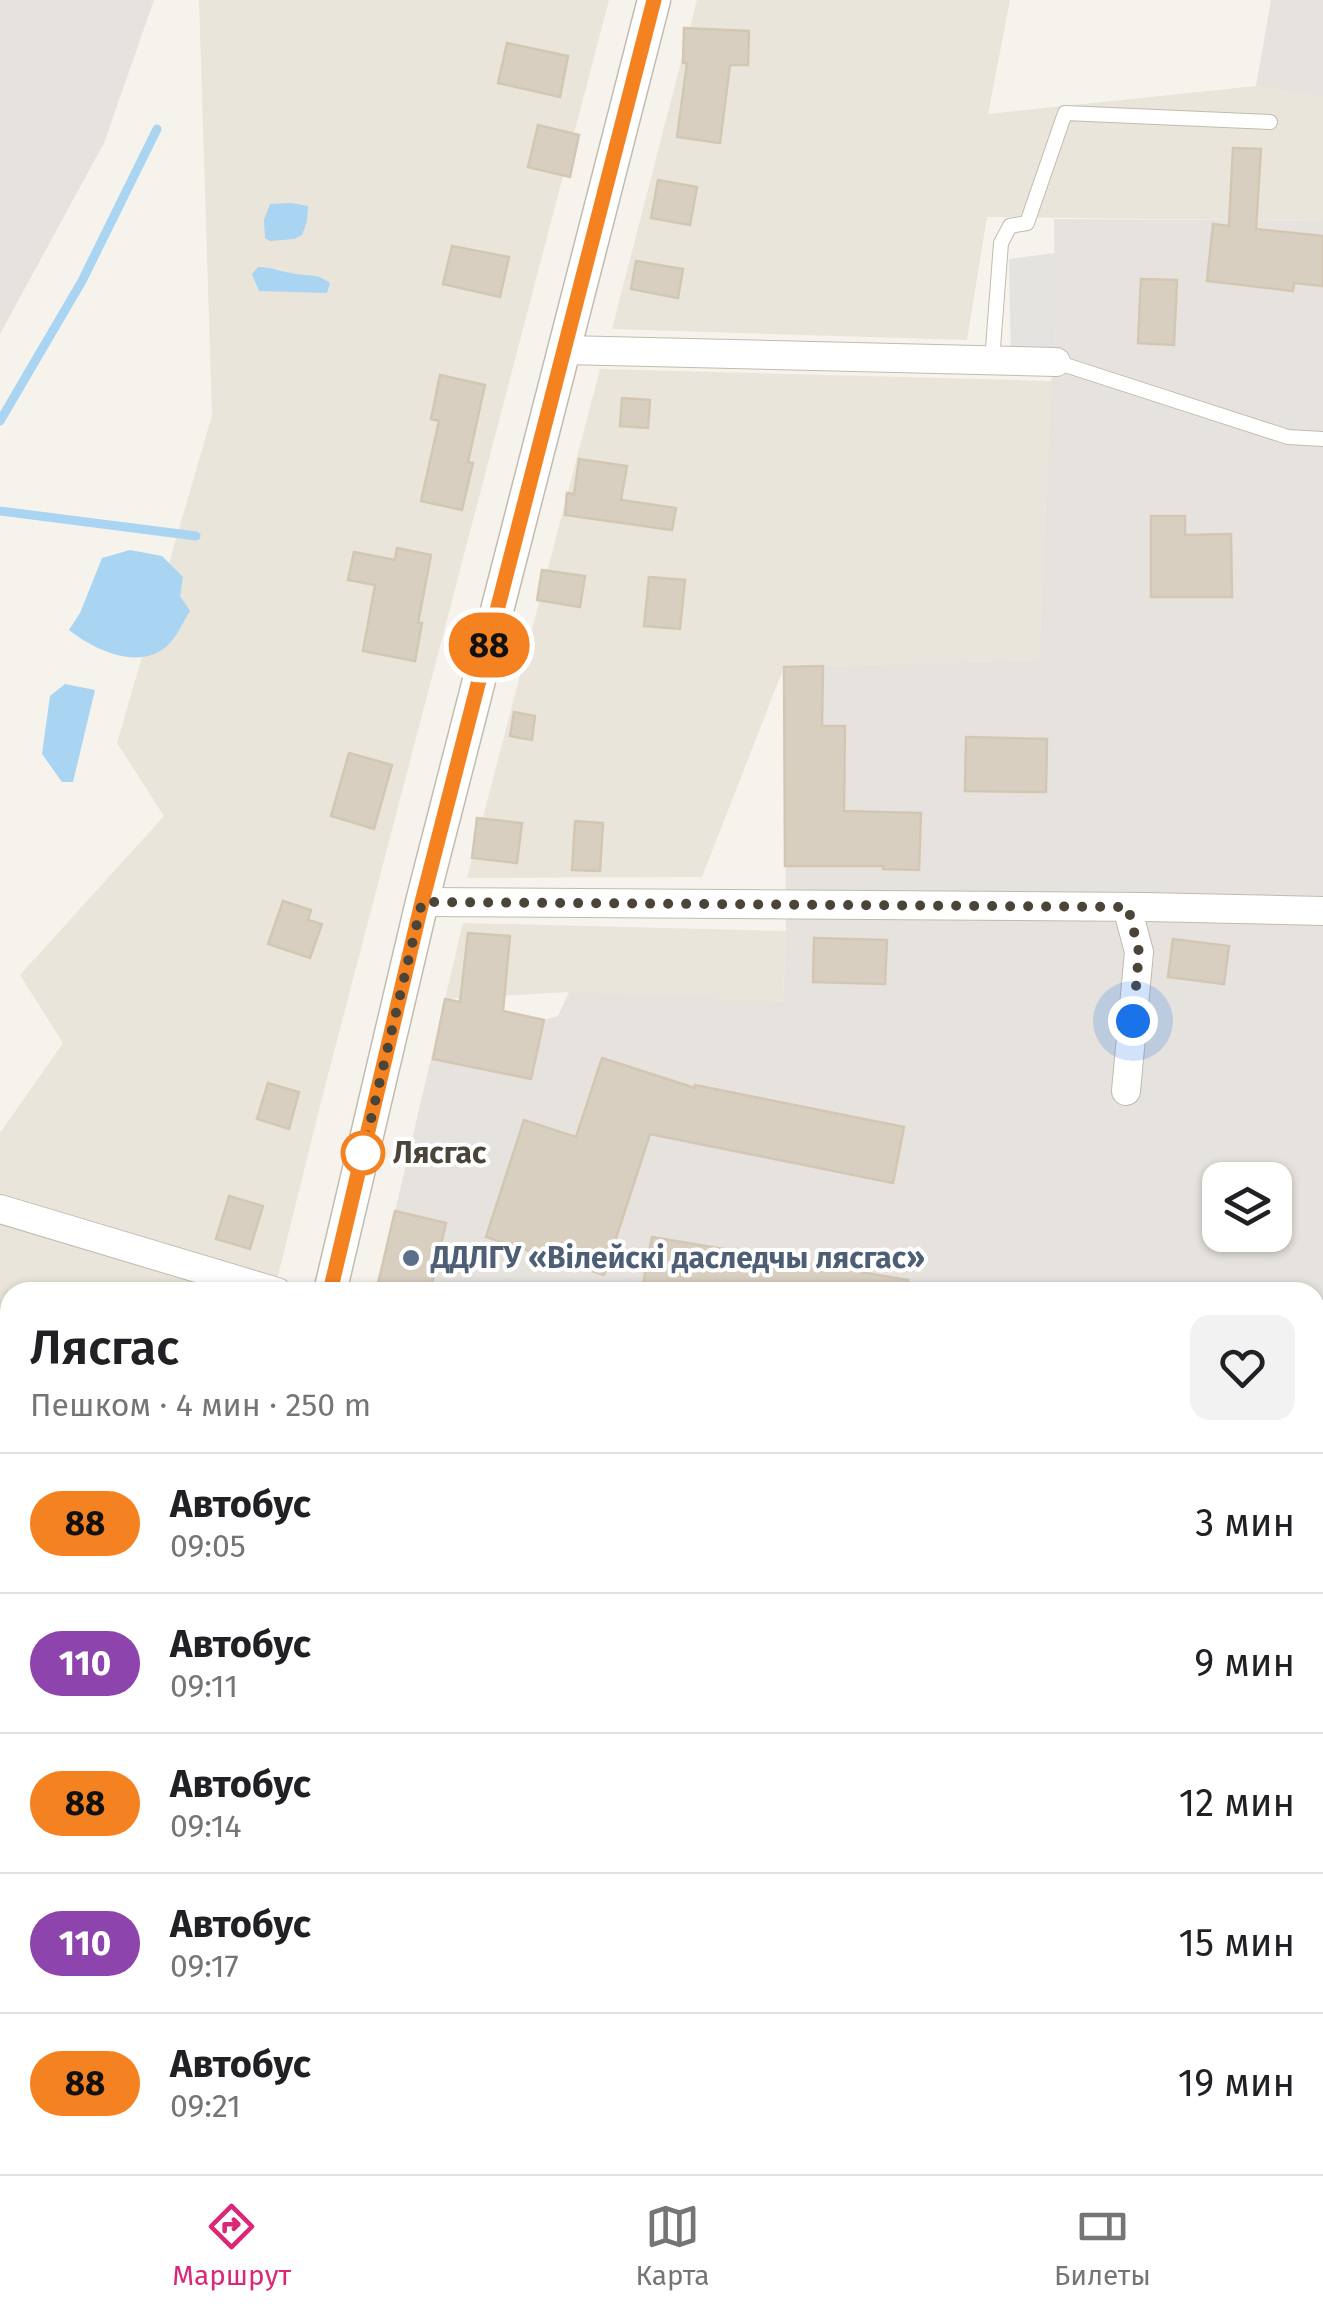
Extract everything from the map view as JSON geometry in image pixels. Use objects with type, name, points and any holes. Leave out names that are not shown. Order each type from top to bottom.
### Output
[{"type":"street","points":[[332,1282],[422,902],[654,0]]},
{"type":"street","points":[[565,350],[1056,362]]},
{"type":"street","points":[[422,902],[1323,911]]},
{"type":"street","points":[[1126,1091],[1139,952],[1128,907]]},
{"type":"street","points":[[0,1208],[243,1282]]},
{"type":"lane","points":[[992,361],[1001,242],[1010,226],[1027,222],[1065,114],[1270,122]]},
{"type":"lane","points":[[1056,362],[1288,437],[1323,439]]},
{"type":"shaded area","points":[[0,0],[154,0],[104,143],[0,334]]},
{"type":"shaded area","points":[[199,0],[609,0],[276,1282],[0,1282],[0,1133],[63,1043],[20,975],[164,816],[117,743],[212,415]]},
{"type":"shaded area","points":[[697,0],[1010,0],[988,114],[1256,86],[1323,97],[1323,221],[987,217],[967,340],[612,329]]},
{"type":"shaded area","points":[[1271,0],[1323,0],[1323,97],[1256,86]]},
{"type":"shaded area","points":[[1054,219],[1323,221],[1323,1282],[378,1282],[445,999],[543,1020],[558,1016],[569,992],[783,1002],[784,667],[1039,660],[1051,381],[1056,362]]},
{"type":"shaded area","points":[[1055,253],[1056,362],[1011,361],[1009,259]]},
{"type":"shaded area","points":[[600,369],[1051,381],[1039,660],[784,667],[702,877],[467,878]]},
{"type":"shaded area","points":[[463,923],[786,931],[782,1019],[569,992],[445,999]]},
{"type":"water","points":[[270,204],[308,206],[302,235],[270,241],[265,238],[264,220]]},
{"type":"water","points":[[258,267],[315,276],[330,283],[327,293],[259,291],[252,274]]},
{"type":"water","points":[[130,550],[162,556],[183,577],[180,596],[190,611],[167,646],[143,657],[117,655],[69,630],[102,558]]},
{"type":"water","points":[[65,684],[95,690],[73,782],[62,782],[42,754],[50,696]]},
{"type":"building","points":[[684,28],[749,31],[748,65],[730,65],[720,143],[677,137],[687,63],[683,63]]},
{"type":"building","points":[[507,43],[568,56],[560,97],[498,83]]},
{"type":"building","points":[[538,125],[579,135],[570,177],[528,167]]},
{"type":"building","points":[[1233,148],[1261,149],[1256,229],[1323,236],[1323,286],[1294,283],[1293,291],[1207,281],[1213,224],[1229,226]]},
{"type":"building","points":[[658,180],[697,187],[690,225],[651,218]]},
{"type":"building","points":[[452,246],[509,257],[500,297],[443,284]]},
{"type":"building","points":[[636,261],[683,269],[678,298],[631,289]]},
{"type":"building","points":[[1141,279],[1177,280],[1174,345],[1138,343]]},
{"type":"building","points":[[440,375],[485,385],[462,510],[421,501],[439,421],[431,419]]},
{"type":"building","points":[[622,398],[650,400],[648,428],[620,426]]},
{"type":"building","points":[[579,459],[627,466],[621,500],[676,508],[672,530],[565,515],[567,493],[574,494]]},
{"type":"building","points":[[1151,516],[1185,516],[1185,535],[1231,534],[1232,597],[1151,597]]},
{"type":"building","points":[[397,548],[431,555],[415,661],[363,651],[375,585],[348,580],[354,552],[395,560]]},
{"type":"building","points":[[542,570],[585,576],[580,607],[537,600]]},
{"type":"building","points":[[649,577],[685,580],[680,629],[644,626]]},
{"type":"building","points":[[823,666],[822,726],[845,726],[844,811],[921,813],[919,870],[785,866],[784,667]]},
{"type":"building","points":[[514,712],[535,716],[532,740],[510,736]]},
{"type":"building","points":[[966,737],[1047,739],[1046,792],[965,791]]},
{"type":"building","points":[[349,753],[392,765],[374,829],[331,816]]},
{"type":"building","points":[[477,818],[522,823],[517,863],[472,858]]},
{"type":"building","points":[[575,821],[603,823],[600,871],[572,870]]},
{"type":"building","points":[[283,901],[311,910],[308,920],[322,924],[310,958],[268,944]]},
{"type":"building","points":[[468,933],[510,936],[503,1011],[544,1020],[531,1079],[433,1059],[445,999],[460,1002]]},
{"type":"building","points":[[814,938],[887,940],[885,984],[813,982]]},
{"type":"building","points":[[1173,939],[1229,946],[1224,984],[1168,977]]},
{"type":"building","points":[[602,1058],[695,1088],[904,1127],[893,1183],[650,1134],[604,1275],[486,1237],[524,1120],[576,1137]]},
{"type":"building","points":[[268,1083],[299,1092],[289,1129],[257,1119]]},
{"type":"building","points":[[229,1196],[263,1206],[250,1249],[216,1239]]},
{"type":"building","name":"ДДЛГУ «Вілейскі даследчы лясгас»","points":[[395,1211],[446,1223],[432,1282],[378,1282]]},
{"type":"building","points":[[652,1237],[908,1280],[908,1282],[643,1282]]},
{"type":"waterway","points":[[0,421],[82,281],[157,129]]},
{"type":"waterway","points":[[0,511],[196,536]]},
{"type":"bus line","name":"88","points":[[332,1282],[422,902],[654,0]]},
{"type":"place","name":"Лясгас","points":[[363,1153]]},
{"type":"place","name":"ДДЛГУ «Вілейскі даследчы лясгас»","points":[[411,1258]]},
{"type":"route","points":[[363,1153],[422,902],[1128,907],[1139,952],[1133,1021]]}]
